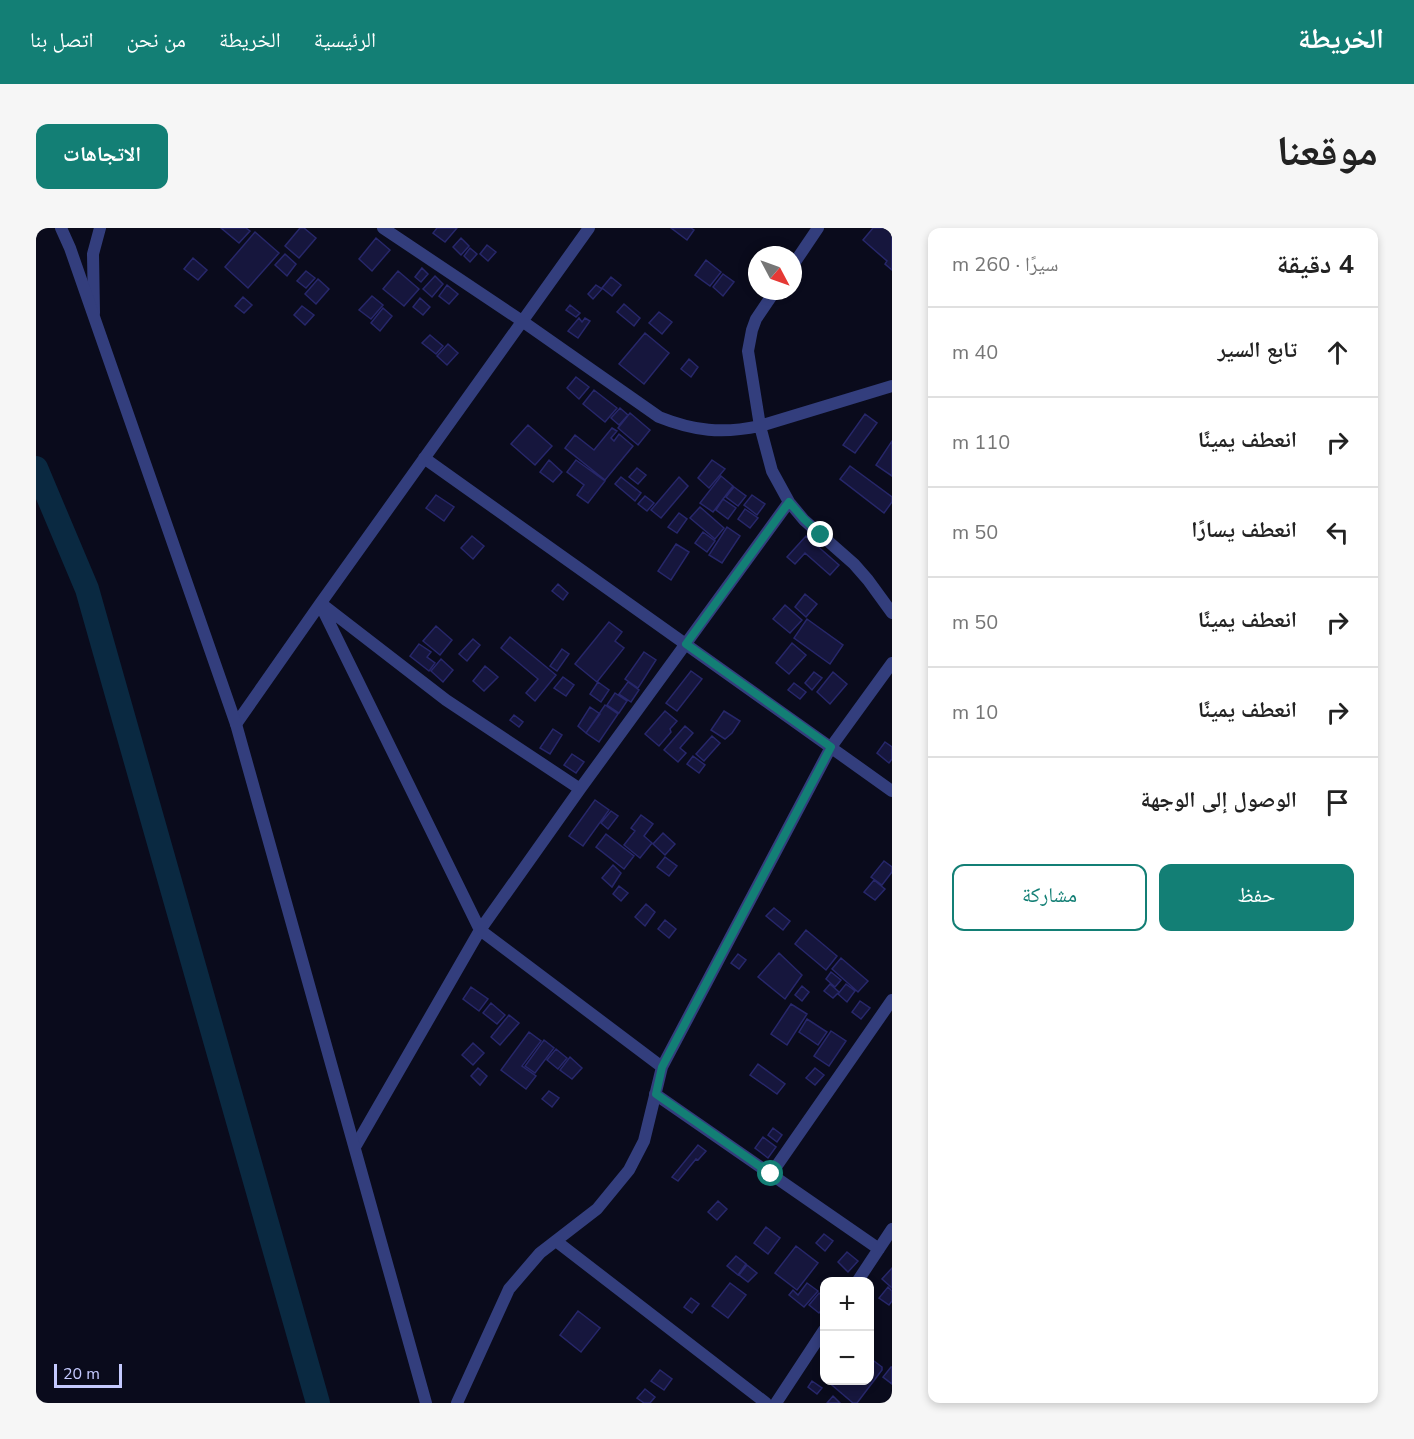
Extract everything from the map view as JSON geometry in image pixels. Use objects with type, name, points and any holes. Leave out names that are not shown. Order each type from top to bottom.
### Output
[{"type":"street","points":[[61,228],[70,248],[236,724],[426,1403]]},
{"type":"street","points":[[94,318],[93,255],[100,228]]},
{"type":"street","points":[[383,228],[522,321],[659,417],[678,424],[708,430],[739,430],[760,426],[892,386]]},
{"type":"street","points":[[236,724],[589,228]]},
{"type":"street","points":[[802,252],[818,228]]},
{"type":"street","points":[[769,300],[756,319],[749,340],[749,362],[760,426],[772,471],[789,502],[804,519],[854,564],[892,613]]},
{"type":"street","points":[[424,458],[892,791]]},
{"type":"street","points":[[355,1147],[480,930],[789,502]]},
{"type":"street","points":[[321,604],[446,700],[580,789]]},
{"type":"street","points":[[321,604],[480,930],[662,1067]]},
{"type":"street","points":[[457,1403],[509,1289],[540,1253],[597,1209],[629,1170],[644,1141],[662,1067],[831,747],[892,663]]},
{"type":"street","points":[[771,1174],[890,1007]]},
{"type":"street","points":[[656,1094],[879,1250]]},
{"type":"street","points":[[860,1277],[892,1229]]},
{"type":"street","points":[[556,1241],[766,1403]]},
{"type":"street","points":[[776,1403],[824,1331]]},
{"type":"building","points":[[221,228],[246,228],[250,231],[239,243]]},
{"type":"building","points":[[300,228],[304,228],[316,238],[299,258],[285,246]]},
{"type":"building","points":[[437,228],[457,228],[445,242],[433,233]]},
{"type":"building","points":[[671,228],[691,228],[694,230],[687,240]]},
{"type":"building","points":[[873,228],[892,228],[892,270],[885,264],[887,261],[863,240]]},
{"type":"building","points":[[255,232],[279,253],[248,288],[225,267]]},
{"type":"building","points":[[376,238],[390,250],[372,271],[359,259]]},
{"type":"building","points":[[461,238],[469,246],[461,255],[453,247]]},
{"type":"building","points":[[487,245],[496,252],[488,261],[480,254]]},
{"type":"building","points":[[470,248],[477,254],[470,262],[464,256]]},
{"type":"building","points":[[285,254],[296,264],[287,276],[275,265]]},
{"type":"building","points":[[193,258],[207,270],[198,280],[184,269]]},
{"type":"building","points":[[706,260],[721,272],[710,286],[695,275]]},
{"type":"building","points":[[422,268],[428,274],[421,282],[415,277]]},
{"type":"building","points":[[306,271],[315,278],[306,288],[297,281]]},
{"type":"building","points":[[398,271],[419,289],[404,306],[383,289]]},
{"type":"building","points":[[723,274],[734,282],[723,296],[713,287]]},
{"type":"building","points":[[435,276],[443,284],[432,297],[423,289]]},
{"type":"building","points":[[611,277],[621,285],[612,296],[602,288]]},
{"type":"building","points":[[318,279],[329,289],[316,304],[305,294]]},
{"type":"building","points":[[447,285],[458,294],[449,304],[439,296]]},
{"type":"building","points":[[596,285],[602,289],[593,299],[588,294]]},
{"type":"building","points":[[372,296],[383,305],[371,319],[359,310]]},
{"type":"building","points":[[243,297],[252,305],[244,313],[235,306]]},
{"type":"building","points":[[420,298],[430,307],[423,315],[413,307]]},
{"type":"building","points":[[624,304],[640,318],[634,326],[617,312]]},
{"type":"building","points":[[570,305],[580,313],[576,317],[566,310]]},
{"type":"building","points":[[302,306],[314,315],[305,325],[294,315]]},
{"type":"building","points":[[383,308],[392,316],[380,331],[371,323]]},
{"type":"building","points":[[659,312],[672,322],[662,334],[649,323]]},
{"type":"building","points":[[579,318],[582,322],[585,318],[590,321],[578,338],[568,331]]},
{"type":"building","points":[[645,333],[669,353],[644,384],[619,364]]},
{"type":"building","points":[[430,335],[443,346],[436,354],[422,343]]},
{"type":"building","points":[[448,344],[458,353],[447,365],[437,356]]},
{"type":"building","points":[[689,359],[698,367],[691,377],[681,369]]},
{"type":"building","points":[[576,377],[589,387],[579,399],[567,388]]},
{"type":"building","points":[[594,390],[617,408],[605,422],[583,404]]},
{"type":"building","points":[[620,408],[628,415],[619,425],[611,418]]},
{"type":"building","points":[[630,413],[650,430],[638,445],[618,428]]},
{"type":"building","points":[[865,414],[877,423],[855,453],[843,445]]},
{"type":"building","points":[[528,425],[552,446],[535,465],[511,444]]},
{"type":"building","points":[[612,428],[617,431],[611,438],[614,441],[619,434],[633,446],[605,480],[565,448],[575,435],[594,450]]},
{"type":"building","points":[[892,441],[892,476],[876,465]]},
{"type":"building","points":[[549,460],[562,472],[553,482],[540,472]]},
{"type":"building","points":[[576,460],[605,481],[588,503],[577,495],[584,485],[567,472]]},
{"type":"building","points":[[712,460],[725,469],[709,488],[698,478]]},
{"type":"building","points":[[850,466],[892,497],[892,502],[884,513],[840,479]]},
{"type":"building","points":[[637,468],[646,475],[638,484],[629,477]]},
{"type":"building","points":[[721,476],[733,486],[713,512],[700,503]]},
{"type":"building","points":[[621,477],[641,493],[635,501],[615,484]]},
{"type":"building","points":[[679,477],[688,486],[661,518],[651,510]]},
{"type":"building","points":[[734,487],[746,496],[738,506],[726,497]]},
{"type":"building","points":[[436,495],[454,507],[444,521],[426,508]]},
{"type":"building","points":[[752,495],[765,504],[757,515],[744,505]]},
{"type":"building","points":[[645,496],[654,503],[647,511],[638,504]]},
{"type":"building","points":[[723,499],[736,508],[728,519],[716,510]]},
{"type":"building","points":[[700,507],[724,528],[715,539],[690,518]]},
{"type":"building","points":[[745,509],[758,518],[750,528],[738,519]]},
{"type":"building","points":[[679,513],[687,519],[677,533],[668,527]]},
{"type":"building","points":[[727,527],[740,536],[722,563],[709,555]]},
{"type":"building","points":[[703,532],[715,541],[707,552],[695,543]]},
{"type":"building","points":[[472,536],[484,546],[473,559],[461,548]]},
{"type":"building","points":[[806,536],[839,565],[830,575],[805,553],[795,564],[787,557]]},
{"type":"building","points":[[676,544],[689,552],[671,580],[658,571]]},
{"type":"building","points":[[558,584],[568,593],[563,600],[552,591]]},
{"type":"building","points":[[805,594],[817,604],[806,617],[795,607]]},
{"type":"building","points":[[785,605],[802,620],[790,633],[773,619]]},
{"type":"building","points":[[807,619],[843,645],[830,664],[794,638]]},
{"type":"building","points":[[609,622],[622,632],[615,641],[624,648],[597,682],[575,664]]},
{"type":"building","points":[[436,626],[452,640],[440,655],[423,641]]},
{"type":"building","points":[[510,637],[556,675],[535,701],[526,693],[538,679],[501,648]]},
{"type":"building","points":[[473,639],[480,645],[467,661],[459,654]]},
{"type":"building","points":[[792,643],[806,655],[789,674],[776,663]]},
{"type":"building","points":[[419,644],[431,652],[427,657],[435,663],[429,671],[410,656]]},
{"type":"building","points":[[562,649],[569,654],[557,671],[550,666]]},
{"type":"building","points":[[644,652],[656,660],[638,688],[625,679]]},
{"type":"building","points":[[441,659],[453,670],[443,682],[431,671]]},
{"type":"building","points":[[485,666],[498,677],[484,691],[473,681]]},
{"type":"building","points":[[691,671],[702,679],[677,711],[666,703]]},
{"type":"building","points":[[814,672],[822,678],[812,690],[805,683]]},
{"type":"building","points":[[833,672],[847,684],[830,704],[817,692]]},
{"type":"building","points":[[563,677],[574,685],[566,696],[554,688]]},
{"type":"building","points":[[598,682],[609,690],[601,702],[590,694]]},
{"type":"building","points":[[628,682],[639,690],[631,702],[619,694]]},
{"type":"building","points":[[794,683],[806,692],[800,699],[788,690]]},
{"type":"building","points":[[615,693],[627,701],[619,713],[607,705]]},
{"type":"building","points":[[605,705],[618,714],[599,742],[586,733]]},
{"type":"building","points":[[590,707],[600,714],[586,733],[578,726]]},
{"type":"building","points":[[665,711],[677,721],[659,746],[645,734]]},
{"type":"building","points":[[724,711],[740,721],[725,739],[711,730]]},
{"type":"building","points":[[514,715],[523,722],[519,727],[510,720]]},
{"type":"building","points":[[685,726],[693,733],[680,748],[686,753],[678,762],[664,750]]},
{"type":"building","points":[[553,729],[562,735],[550,754],[540,748]]},
{"type":"building","points":[[712,736],[720,743],[704,761],[696,754]]},
{"type":"building","points":[[885,742],[892,747],[892,759],[889,763],[877,753]]},
{"type":"building","points":[[572,754],[584,762],[576,773],[564,765]]},
{"type":"building","points":[[693,756],[705,765],[699,773],[687,764]]},
{"type":"building","points":[[595,800],[609,810],[583,846],[569,836]]},
{"type":"building","points":[[611,811],[618,816],[608,829],[601,823]]},
{"type":"building","points":[[641,815],[653,824],[644,836],[652,843],[640,858],[624,845],[635,831],[631,828]]},
{"type":"building","points":[[663,833],[675,844],[665,855],[653,844]]},
{"type":"building","points":[[606,834],[634,856],[624,869],[596,847]]},
{"type":"building","points":[[665,857],[677,866],[669,876],[657,867]]},
{"type":"building","points":[[884,861],[892,867],[892,872],[882,885],[871,877]]},
{"type":"building","points":[[613,865],[621,873],[612,887],[602,878]]},
{"type":"building","points":[[874,880],[885,889],[875,900],[864,892]]},
{"type":"building","points":[[619,886],[628,893],[621,901],[613,894]]},
{"type":"building","points":[[646,904],[655,912],[645,926],[635,917]]},
{"type":"building","points":[[774,908],[790,921],[783,930],[766,916]]},
{"type":"building","points":[[665,920],[676,929],[669,938],[658,929]]},
{"type":"building","points":[[806,930],[837,956],[826,970],[795,944]]},
{"type":"building","points":[[779,953],[802,975],[785,999],[758,977]]},
{"type":"building","points":[[738,954],[746,960],[739,969],[731,963]]},
{"type":"building","points":[[841,958],[868,981],[858,992],[832,969]]},
{"type":"building","points":[[831,972],[841,980],[835,987],[826,979]]},
{"type":"building","points":[[830,984],[839,992],[833,998],[824,991]]},
{"type":"building","points":[[846,984],[855,991],[847,1002],[838,994]]},
{"type":"building","points":[[802,986],[809,992],[802,1001],[795,995]]},
{"type":"building","points":[[471,987],[488,999],[479,1011],[463,999]]},
{"type":"building","points":[[860,1001],[870,1008],[861,1019],[852,1012]]},
{"type":"building","points":[[491,1003],[505,1015],[497,1024],[483,1013]]},
{"type":"building","points":[[791,1004],[807,1014],[787,1045],[771,1034]]},
{"type":"building","points":[[509,1015],[519,1023],[500,1045],[491,1037]]},
{"type":"building","points":[[807,1019],[827,1032],[818,1045],[799,1032]]},
{"type":"building","points":[[831,1031],[846,1041],[829,1066],[814,1056]]},
{"type":"building","points":[[529,1032],[541,1041],[522,1066],[536,1076],[526,1089],[501,1070]]},
{"type":"building","points":[[544,1040],[554,1048],[535,1073],[525,1066]]},
{"type":"building","points":[[473,1043],[484,1053],[473,1065],[462,1055]]},
{"type":"building","points":[[556,1049],[567,1058],[558,1069],[547,1060]]},
{"type":"building","points":[[570,1057],[582,1068],[572,1079],[560,1070]]},
{"type":"building","points":[[758,1064],[785,1084],[777,1094],[750,1075]]},
{"type":"building","points":[[478,1068],[487,1076],[480,1085],[471,1076]]},
{"type":"building","points":[[815,1068],[824,1075],[815,1085],[806,1078]]},
{"type":"building","points":[[549,1091],[559,1098],[552,1107],[542,1099]]},
{"type":"building","points":[[773,1128],[782,1135],[777,1142],[768,1135]]},
{"type":"building","points":[[763,1137],[776,1147],[768,1158],[755,1148]]},
{"type":"building","points":[[698,1145],[706,1151],[698,1160],[696,1159],[678,1181],[672,1177]]},
{"type":"building","points":[[718,1201],[727,1209],[717,1220],[708,1212]]},
{"type":"building","points":[[766,1227],[780,1238],[768,1254],[754,1243]]},
{"type":"building","points":[[824,1234],[833,1241],[825,1251],[816,1243]]},
{"type":"building","points":[[796,1246],[818,1263],[797,1290],[775,1273]]},
{"type":"building","points":[[847,1252],[858,1261],[848,1272],[838,1262]]},
{"type":"building","points":[[736,1256],[746,1264],[738,1275],[727,1266]]},
{"type":"building","points":[[747,1265],[757,1273],[748,1282],[739,1275]]},
{"type":"building","points":[[892,1268],[892,1288],[882,1279]]},
{"type":"building","points":[[730,1283],[746,1295],[728,1318],[712,1306]]},
{"type":"building","points":[[807,1283],[818,1291],[804,1307],[789,1295],[793,1290],[798,1295]]},
{"type":"building","points":[[888,1287],[892,1291],[892,1301],[889,1305],[879,1298]]},
{"type":"building","points":[[819,1293],[820,1294],[819,1313],[809,1305]]},
{"type":"building","points":[[691,1298],[699,1304],[692,1313],[684,1307]]},
{"type":"building","points":[[578,1311],[600,1328],[581,1352],[560,1335]]},
{"type":"building","points":[[874,1361],[882,1367],[874,1381]]},
{"type":"building","points":[[892,1367],[892,1384],[883,1377]]},
{"type":"building","points":[[660,1370],[672,1379],[664,1390],[651,1381]]},
{"type":"building","points":[[812,1381],[822,1388],[817,1394],[808,1387]]},
{"type":"building","points":[[832,1385],[871,1385],[857,1403],[853,1403]]},
{"type":"building","points":[[645,1389],[655,1397],[650,1403],[644,1403],[637,1398]]},
{"type":"building","points":[[833,1396],[840,1403],[827,1403]]},
{"type":"waterway","points":[[36,468],[87,589],[318,1403]]},
{"type":"route","points":[[771,1174],[656,1094],[662,1067],[831,747],[686,644],[789,502],[821,535]]}]
